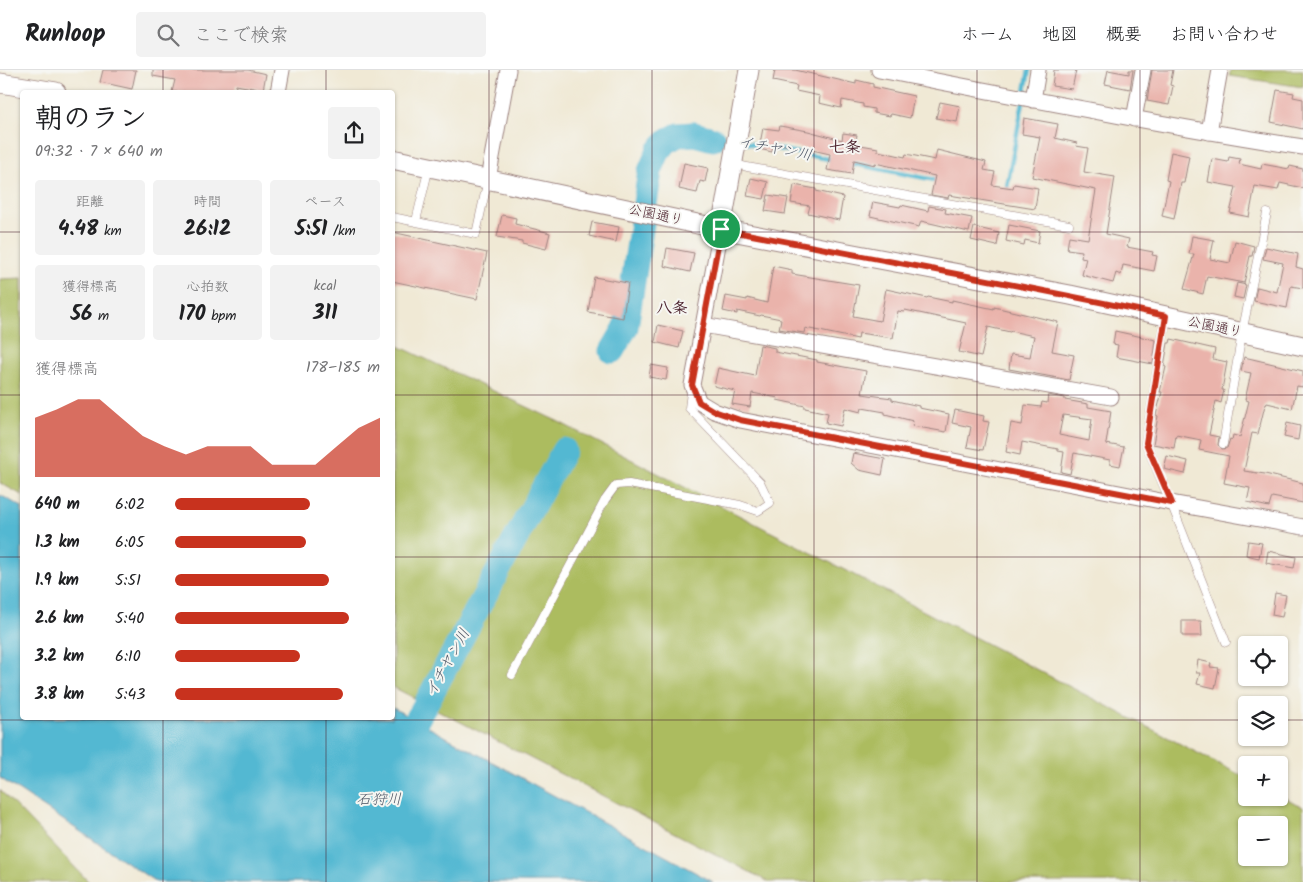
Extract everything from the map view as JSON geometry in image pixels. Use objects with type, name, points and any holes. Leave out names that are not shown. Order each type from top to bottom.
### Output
[{"type":"street","points":[[278,90],[282,70]]},
{"type":"street","points":[[488,179],[508,70]]},
{"type":"street","points":[[749,70],[692,385],[699,402],[714,411],[740,420],[1303,527]]},
{"type":"street","points":[[879,70],[910,73],[1033,100],[1134,119],[1303,147]]},
{"type":"street","points":[[1033,100],[1038,70]]},
{"type":"street","points":[[1134,119],[1143,70]]},
{"type":"street","points":[[1209,132],[1220,70]]},
{"type":"street","points":[[0,82],[45,90]]},
{"type":"street","name":"公園通り","points":[[395,160],[721,229],[983,278],[1303,346]]},
{"type":"street","points":[[703,325],[1110,397]]},
{"type":"lane","points":[[732,163],[1069,225]]},
{"type":"lane","points":[[416,221],[429,167]]},
{"type":"lane","points":[[395,217],[476,234],[488,179]]},
{"type":"lane","points":[[1223,444],[1242,332],[1267,213]]},
{"type":"lane","points":[[1166,316],[1146,443],[1172,503],[1226,642]]},
{"type":"lane","points":[[512,675],[605,500],[616,485],[629,484],[740,505],[758,512],[770,503],[760,482],[689,408],[692,385]]},
{"type":"green space","points":[[1231,70],[1303,70],[1303,87],[1229,76]]},
{"type":"green space","points":[[20,278],[20,494],[0,483],[0,279]]},
{"type":"green space","points":[[395,344],[557,421],[1238,774],[1238,806],[1288,806],[1288,800],[1303,807],[1303,882],[769,882],[395,688]]},
{"type":"green space","points":[[0,790],[89,882],[0,882]]},
{"type":"water","name":"石狩川","points":[[0,495],[20,506],[20,720],[395,720],[395,709],[713,882],[156,882],[0,778]]},
{"type":"building","points":[[103,70],[136,70],[132,89],[100,82]]},
{"type":"building","points":[[153,70],[248,70],[266,74],[263,90],[236,85],[235,90],[172,90],[175,80],[153,76]]},
{"type":"building","points":[[775,70],[795,70],[856,84],[856,80],[873,84],[873,87],[914,96],[910,118],[874,113],[874,109],[863,107],[863,104],[842,100],[841,108],[819,103],[820,96],[796,91],[797,86],[773,81]]},
{"type":"building","points":[[1054,70],[1076,70],[1072,89],[1052,86]]},
{"type":"building","points":[[1108,70],[1129,74],[1129,70],[1133,70],[1130,89],[1105,84]]},
{"type":"building","points":[[1152,70],[1173,70],[1170,85],[1173,86],[1169,105],[1147,101]]},
{"type":"building","points":[[1277,90],[1294,93],[1293,97],[1303,99],[1303,129],[1271,122]]},
{"type":"building","points":[[940,102],[960,106],[957,122],[936,118]]},
{"type":"building","points":[[1024,118],[1058,124],[1055,138],[1077,143],[1076,146],[1088,148],[1084,172],[1115,177],[1106,234],[1129,239],[1127,247],[1153,252],[1152,255],[1157,256],[1154,271],[1123,265],[1121,275],[1116,273],[1113,283],[1082,275],[1086,258],[1081,257],[1082,251],[1067,249],[1069,236],[1088,239],[1096,190],[1032,177],[1040,137],[1022,134]]},
{"type":"building","points":[[780,126],[842,140],[843,133],[857,135],[855,144],[878,148],[878,151],[905,157],[906,154],[935,160],[937,150],[986,162],[984,170],[995,172],[992,185],[1013,188],[1014,184],[1038,188],[1035,209],[949,195],[948,198],[931,195],[935,176],[854,160],[852,174],[827,170],[830,154],[774,143],[772,152],[759,149],[763,128],[779,130]]},
{"type":"building","points":[[1171,152],[1189,156],[1184,183],[1181,183],[1174,219],[1162,216],[1169,181],[1166,180]]},
{"type":"building","points":[[1229,157],[1240,159],[1239,164],[1261,169],[1262,164],[1289,169],[1290,166],[1303,169],[1303,188],[1280,183],[1278,190],[1255,186],[1249,217],[1230,213],[1236,187],[1208,182],[1212,159],[1228,162]]},
{"type":"building","points":[[684,163],[708,168],[705,182],[700,181],[697,193],[679,189]]},
{"type":"building","points":[[751,178],[768,182],[764,199],[747,196]]},
{"type":"building","points":[[794,185],[843,197],[839,220],[808,213],[810,206],[791,203]]},
{"type":"building","points":[[768,195],[788,198],[785,214],[765,211]]},
{"type":"building","points":[[873,202],[900,207],[901,205],[928,211],[929,206],[946,209],[945,213],[972,218],[969,232],[921,221],[919,227],[870,216]]},
{"type":"building","points":[[502,215],[516,218],[515,224],[550,233],[546,249],[522,243],[522,241],[497,237]]},
{"type":"building","points":[[592,222],[619,227],[616,242],[589,236]]},
{"type":"building","points":[[1009,225],[1040,231],[1038,243],[1025,240],[1024,245],[1006,241]]},
{"type":"building","points":[[974,227],[999,233],[997,246],[971,240]]},
{"type":"building","points":[[395,233],[487,253],[477,299],[395,282]]},
{"type":"building","points":[[1192,236],[1214,240],[1210,259],[1230,263],[1235,241],[1254,246],[1244,283],[1207,276],[1203,294],[1184,289],[1194,254],[1189,254]]},
{"type":"building","points":[[1266,247],[1298,254],[1296,267],[1303,269],[1303,288],[1291,286],[1287,308],[1254,301],[1257,287],[1277,292],[1283,263],[1263,259]]},
{"type":"building","points":[[667,248],[694,253],[690,272],[664,266]]},
{"type":"building","points":[[773,266],[792,270],[792,274],[859,285],[853,316],[880,321],[886,289],[927,298],[952,302],[952,300],[994,309],[994,307],[1058,322],[1052,351],[1074,355],[1069,380],[1009,369],[1011,354],[1030,357],[1034,336],[1011,331],[988,327],[981,357],[959,352],[966,323],[905,310],[904,312],[898,311],[893,338],[859,333],[858,339],[805,328],[804,333],[779,329],[781,319],[737,311],[737,314],[723,311],[726,296],[747,300],[747,298],[767,303]]},
{"type":"building","points":[[594,277],[628,283],[623,318],[588,312]]},
{"type":"building","points":[[1237,283],[1246,285],[1243,299],[1234,297]]},
{"type":"building","points":[[658,325],[683,331],[679,348],[655,342]]},
{"type":"building","points":[[1115,331],[1156,340],[1153,364],[1116,357],[1118,345],[1113,344]]},
{"type":"building","points":[[1171,339],[1215,349],[1213,359],[1227,362],[1221,403],[1216,401],[1209,435],[1219,437],[1218,445],[1222,449],[1227,448],[1233,435],[1240,437],[1249,401],[1245,400],[1251,373],[1241,371],[1244,357],[1303,371],[1303,387],[1297,386],[1292,409],[1267,403],[1265,405],[1258,434],[1252,433],[1244,471],[1303,483],[1303,503],[1272,497],[1269,507],[1247,502],[1250,488],[1224,483],[1229,456],[1199,450],[1201,440],[1176,435],[1174,448],[1153,444],[1158,416],[1156,415],[1166,367],[1164,366],[1168,343],[1170,343]]},
{"type":"building","points":[[760,345],[775,348],[775,352],[866,371],[862,394],[892,398],[892,400],[919,406],[919,408],[949,414],[946,432],[912,426],[913,421],[885,414],[885,412],[862,408],[861,412],[845,408],[841,426],[826,423],[828,413],[777,400],[778,398],[752,393],[750,407],[732,404],[735,391],[714,386],[718,368],[755,376]]},
{"type":"building","points":[[651,365],[668,368],[666,380],[649,377]]},
{"type":"building","points":[[1048,395],[1088,404],[1088,407],[1111,411],[1106,444],[1124,447],[1120,466],[1110,464],[1110,460],[1074,453],[1070,474],[1061,472],[1064,452],[1058,451],[1058,449],[1022,442],[1020,455],[1006,452],[1011,423],[1022,425],[1025,405],[1041,407],[1042,402],[1047,403]],"holes":[[[1063,415],[1092,419],[1089,441],[1059,435]]]},
{"type":"building","points":[[955,410],[984,416],[983,421],[989,422],[983,450],[967,447],[971,427],[952,423]]},
{"type":"building","points":[[1287,423],[1300,426],[1298,440],[1284,437]]},
{"type":"building","points":[[853,453],[885,459],[882,475],[859,470],[851,463]]},
{"type":"building","points":[[1167,456],[1188,461],[1185,474],[1164,469]]},
{"type":"building","points":[[1248,541],[1262,543],[1259,558],[1246,555]]},
{"type":"building","points":[[1268,551],[1296,557],[1294,568],[1266,563]]},
{"type":"building","points":[[1275,593],[1286,595],[1282,617],[1272,615]]},
{"type":"building","points":[[1182,621],[1201,621],[1202,636],[1182,636]]},
{"type":"building","points":[[1198,660],[1211,663],[1210,667],[1219,668],[1215,688],[1197,684],[1200,673],[1196,673]]},
{"type":"waterway","name":"イチヤン川","points":[[1006,192],[1029,70]]},
{"type":"waterway","name":"イチヤン川","points":[[612,351],[626,327],[650,171],[658,152],[667,141],[678,135],[694,134],[713,139]]},
{"type":"waterway","name":"イチヤン川","points":[[713,139],[731,141]]},
{"type":"waterway","name":"イチヤン川","points":[[741,142],[834,160]]},
{"type":"waterway","name":"イチヤン川","points":[[849,163],[940,181]]},
{"type":"waterway","name":"イチヤン川","points":[[400,751],[564,450]]},
{"type":"district","name":"七条","points":[[845,147]]},
{"type":"district","name":"八条","points":[[672,308]]},
{"type":"route","points":[[721,229],[973,276],[1166,316],[1146,443],[1172,503],[740,420],[714,411],[699,402],[692,385],[721,229]]}]
